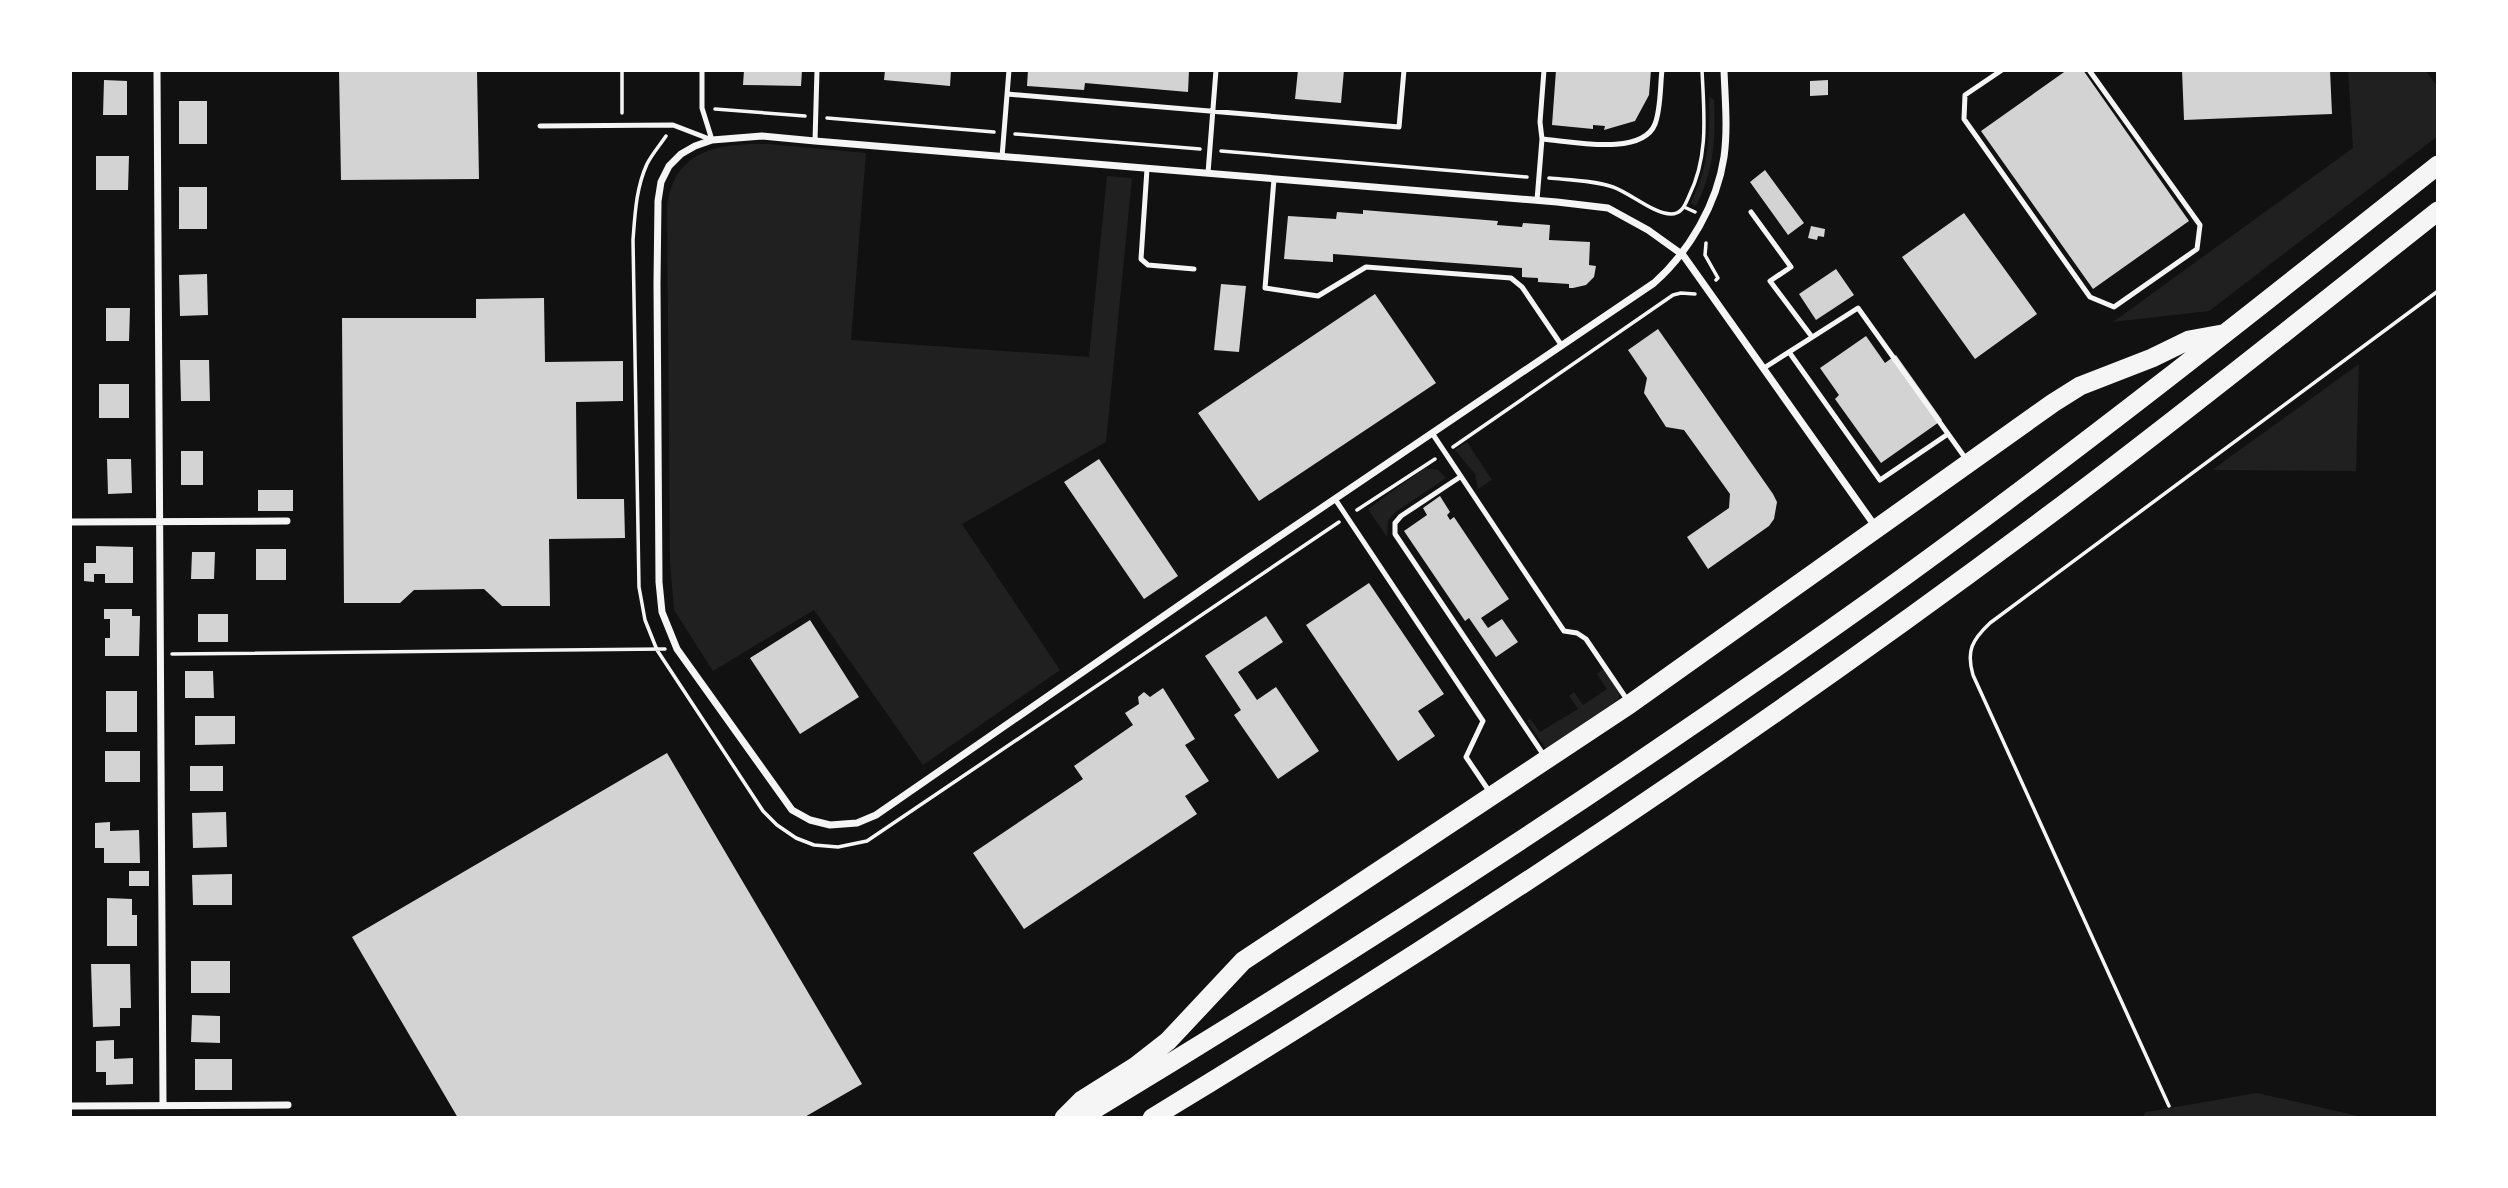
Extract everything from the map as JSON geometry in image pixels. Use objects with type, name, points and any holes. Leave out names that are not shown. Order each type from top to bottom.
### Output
[{"type":"highway","points":[[1080,1118],[1376,935],[1583,800],[1876,596],[2226,333],[2438,165]]},
{"type":"highway","points":[[1152,1118],[1281,1039],[1597,835],[1902,623],[2087,486],[2438,211]]},
{"type":"highway","points":[[1064,1118],[1082,1100],[1136,1066],[1168,1041],[1244,961],[1630,704],[1968,462],[2080,386],[2152,358],[2189,340],[2226,333]]},
{"type":"street","points":[[157,70],[163,1105]]},
{"type":"street","points":[[1724,70],[1726,111],[1724,158],[1720,177],[1683,255],[1654,283],[876,815],[857,823],[825,825],[794,812],[677,649],[662,612],[658,201],[661,182],[668,166],[695,146],[712,140],[762,136],[1608,208],[1648,230],[1683,255],[1878,529]]},
{"type":"street","points":[[70,522],[287,522]]},
{"type":"street","points":[[70,1106],[288,1105]]},
{"type":"lane","points":[[702,70],[702,108],[712,140]]},
{"type":"lane","points":[[815,141],[817,70]]},
{"type":"lane","points":[[1002,157],[1009,70]]},
{"type":"lane","points":[[1208,173],[1216,70]]},
{"type":"lane","points":[[1007,94],[1398,127],[1404,70]]},
{"type":"lane","points":[[1537,200],[1544,70]]},
{"type":"lane","points":[[1542,139],[1624,145],[1642,139],[1654,127],[1662,70]]},
{"type":"lane","points":[[2002,70],[1965,95],[1964,118],[2090,297],[2114,307],[2197,249],[2200,225],[2089,70]]},
{"type":"lane","points":[[540,126],[673,125],[712,140]]},
{"type":"lane","points":[[1147,169],[1141,259],[1149,265],[1194,269]]},
{"type":"lane","points":[[1274,179],[1265,288],[1318,296],[1366,267],[1511,278],[1522,287],[1562,346]]},
{"type":"lane","points":[[1751,212],[1791,267],[1770,281],[1812,337]]},
{"type":"lane","points":[[1764,368],[1858,308],[1968,462]]},
{"type":"lane","points":[[1789,352],[1881,480],[1948,434]]},
{"type":"lane","points":[[1432,433],[1564,631],[1577,633],[1586,639],[1630,704]]},
{"type":"lane","points":[[1460,477],[1401,516],[1395,523],[1396,537],[1547,760]]},
{"type":"lane","points":[[1335,499],[1483,721],[1466,757],[1493,796]]},
{"type":"path","points":[[622,70],[622,125]]},
{"type":"path","points":[[702,108],[1592,182],[1613,187],[1667,213],[1675,214],[1684,207],[1697,179],[1703,154],[1702,70]]},
{"type":"path","points":[[673,125],[648,162],[640,183],[633,240],[639,587],[645,620],[657,649],[770,819],[789,834],[814,845],[853,845],[875,836],[1445,453],[1673,295],[1695,294],[1706,287],[1718,278],[1705,256],[1706,241]]},
{"type":"path","points":[[1684,207],[1703,216]]},
{"type":"path","points":[[2169,1106],[1973,675],[1969,649],[1976,636],[1990,623],[2438,291]]},
{"type":"path","points":[[160,654],[677,649]]},
{"type":"shaded area","points":[[2348,70],[2425,70],[2438,87],[2438,136],[2209,311],[2113,322],[2353,148]]},
{"type":"shaded area","points":[[1709,96],[1714,100],[1712,154],[1707,180],[1696,206],[1691,203],[1702,176],[1707,151]]},
{"type":"shaded area","points":[[768,144],[866,153],[851,340],[1089,357],[1107,176],[1132,178],[1106,442],[962,524],[1060,670],[923,765],[814,610],[713,671],[674,610],[670,563],[667,206],[679,172],[702,153],[733,145]]},
{"type":"shaded area","points":[[2359,364],[2356,471],[2212,470]]},
{"type":"shaded area","points":[[1467,442],[1492,480],[1478,489],[1475,474],[1455,450]]},
{"type":"shaded area","points":[[1425,468],[1438,470],[1446,478],[1394,513],[1388,521],[1387,537],[1368,509]]},
{"type":"shaded area","points":[[1605,670],[1619,691],[1619,699],[1546,749],[1527,721],[1530,719],[1540,732],[1578,709],[1569,696],[1574,692],[1583,705],[1607,689],[1597,674]]},
{"type":"shaded area","points":[[2257,1093],[2367,1118],[2141,1118],[2146,1112]]},
{"type":"building","points":[[339,70],[477,70],[479,179],[341,180]]},
{"type":"building","points":[[744,70],[802,70],[801,86],[743,85]]},
{"type":"building","points":[[885,70],[951,70],[950,86],[884,80]]},
{"type":"building","points":[[1028,70],[1189,70],[1188,92],[1085,83],[1084,90],[1027,86]]},
{"type":"building","points":[[1298,70],[1344,70],[1341,103],[1295,99]]},
{"type":"building","points":[[1556,70],[1651,70],[1649,95],[1635,121],[1604,130],[1605,126],[1593,125],[1593,129],[1552,125]]},
{"type":"building","points":[[2067,70],[2083,70],[2189,221],[2093,289],[1981,131]]},
{"type":"building","points":[[2182,70],[2330,70],[2332,114],[2184,120]]},
{"type":"building","points":[[104,80],[127,81],[127,115],[103,115]]},
{"type":"building","points":[[1828,80],[1828,95],[1810,96],[1810,81]]},
{"type":"building","points":[[179,101],[207,101],[207,144],[179,144]]},
{"type":"building","points":[[96,156],[129,156],[128,190],[96,190]]},
{"type":"building","points":[[1765,170],[1804,223],[1788,235],[1750,182]]},
{"type":"building","points":[[179,187],[207,187],[207,229],[179,229]]},
{"type":"building","points":[[1363,210],[1498,221],[1497,225],[1550,225],[1549,240],[1590,242],[1589,265],[1596,266],[1594,277],[1586,285],[1569,288],[1569,284],[1538,282],[1538,278],[1522,277],[1522,268],[1333,254],[1333,262],[1284,259],[1288,216],[1336,219],[1337,212],[1363,214]]},
{"type":"building","points":[[1964,213],[2037,314],[1975,359],[1902,257]]},
{"type":"building","points":[[1811,226],[1825,229],[1824,237],[1818,236],[1817,240],[1808,238]]},
{"type":"building","points":[[1836,269],[1854,295],[1816,320],[1799,294]]},
{"type":"building","points":[[207,274],[208,315],[180,316],[179,275]]},
{"type":"building","points":[[1221,284],[1246,286],[1239,352],[1214,350]]},
{"type":"building","points":[[1375,294],[1436,383],[1259,501],[1198,413]]},
{"type":"building","points":[[544,298],[545,362],[623,361],[623,401],[576,402],[577,499],[624,499],[625,538],[549,539],[550,606],[502,606],[484,589],[414,590],[400,603],[344,603],[342,318],[476,318],[476,299]]},
{"type":"building","points":[[106,308],[130,308],[129,341],[106,341]]},
{"type":"building","points":[[1658,329],[1777,502],[1774,519],[1769,526],[1708,569],[1687,537],[1729,508],[1730,494],[1684,430],[1666,427],[1644,393],[1647,378],[1628,350]]},
{"type":"building","points":[[1866,336],[1885,363],[1896,355],[1942,420],[1881,463],[1835,399],[1839,395],[1820,368]]},
{"type":"building","points":[[180,360],[209,360],[210,401],[181,401]]},
{"type":"building","points":[[99,384],[129,384],[129,418],[99,418]]},
{"type":"building","points":[[181,451],[203,451],[203,485],[181,485]]},
{"type":"building","points":[[107,459],[131,459],[132,493],[108,494]]},
{"type":"building","points":[[1099,459],[1178,576],[1144,599],[1064,482]]},
{"type":"building","points":[[258,490],[293,490],[293,511],[258,511]]},
{"type":"building","points":[[1440,496],[1450,512],[1447,515],[1450,520],[1454,517],[1509,599],[1481,618],[1488,628],[1502,619],[1518,642],[1496,657],[1469,618],[1465,621],[1404,531],[1427,515],[1423,508]]},
{"type":"building","points":[[96,546],[133,547],[133,583],[105,583],[105,574],[94,574],[94,582],[84,581],[84,563],[96,563]]},
{"type":"building","points":[[256,549],[286,549],[286,580],[256,580]]},
{"type":"building","points":[[192,552],[215,552],[214,579],[191,579]]},
{"type":"building","points":[[1369,583],[1444,694],[1418,711],[1435,736],[1398,761],[1306,625]]},
{"type":"building","points":[[104,609],[132,609],[132,616],[140,616],[139,656],[105,656],[105,638],[110,638],[110,619],[104,619]]},
{"type":"building","points":[[198,614],[228,614],[228,642],[198,642]]},
{"type":"building","points":[[1266,616],[1283,642],[1238,672],[1257,700],[1276,687],[1319,751],[1278,779],[1234,715],[1241,710],[1205,656]]},
{"type":"building","points":[[810,620],[859,697],[800,734],[750,658]]},
{"type":"building","points":[[185,671],[213,671],[214,698],[185,698]]},
{"type":"building","points":[[1163,688],[1195,739],[1185,745],[1209,781],[1185,796],[1197,814],[1024,929],[973,853],[1083,779],[1074,766],[1133,725],[1125,713],[1139,704],[1138,697],[1144,692],[1150,697]]},
{"type":"building","points":[[106,691],[137,691],[137,732],[106,732]]},
{"type":"building","points":[[195,716],[235,716],[235,744],[195,745]]},
{"type":"building","points":[[105,751],[140,751],[140,782],[105,782]]},
{"type":"building","points":[[667,753],[862,1084],[803,1118],[458,1118],[352,937]]},
{"type":"building","points":[[190,766],[223,766],[223,791],[190,791]]},
{"type":"building","points":[[226,812],[227,847],[193,848],[192,813]]},
{"type":"building","points":[[110,822],[110,831],[139,830],[140,863],[104,863],[104,848],[95,848],[95,823]]},
{"type":"building","points":[[129,871],[149,871],[149,886],[129,886]]},
{"type":"building","points":[[232,874],[232,905],[193,905],[192,875]]},
{"type":"building","points":[[107,898],[132,899],[132,915],[137,915],[137,946],[107,946]]},
{"type":"building","points":[[191,961],[230,961],[230,993],[191,993]]},
{"type":"building","points":[[91,964],[130,964],[131,1008],[120,1008],[120,1026],[93,1027]]},
{"type":"building","points":[[192,1015],[220,1016],[220,1043],[191,1042]]},
{"type":"building","points":[[114,1040],[114,1059],[133,1058],[133,1084],[106,1085],[106,1072],[96,1072],[96,1041]]},
{"type":"building","points":[[195,1059],[232,1059],[232,1090],[195,1090]]}]
